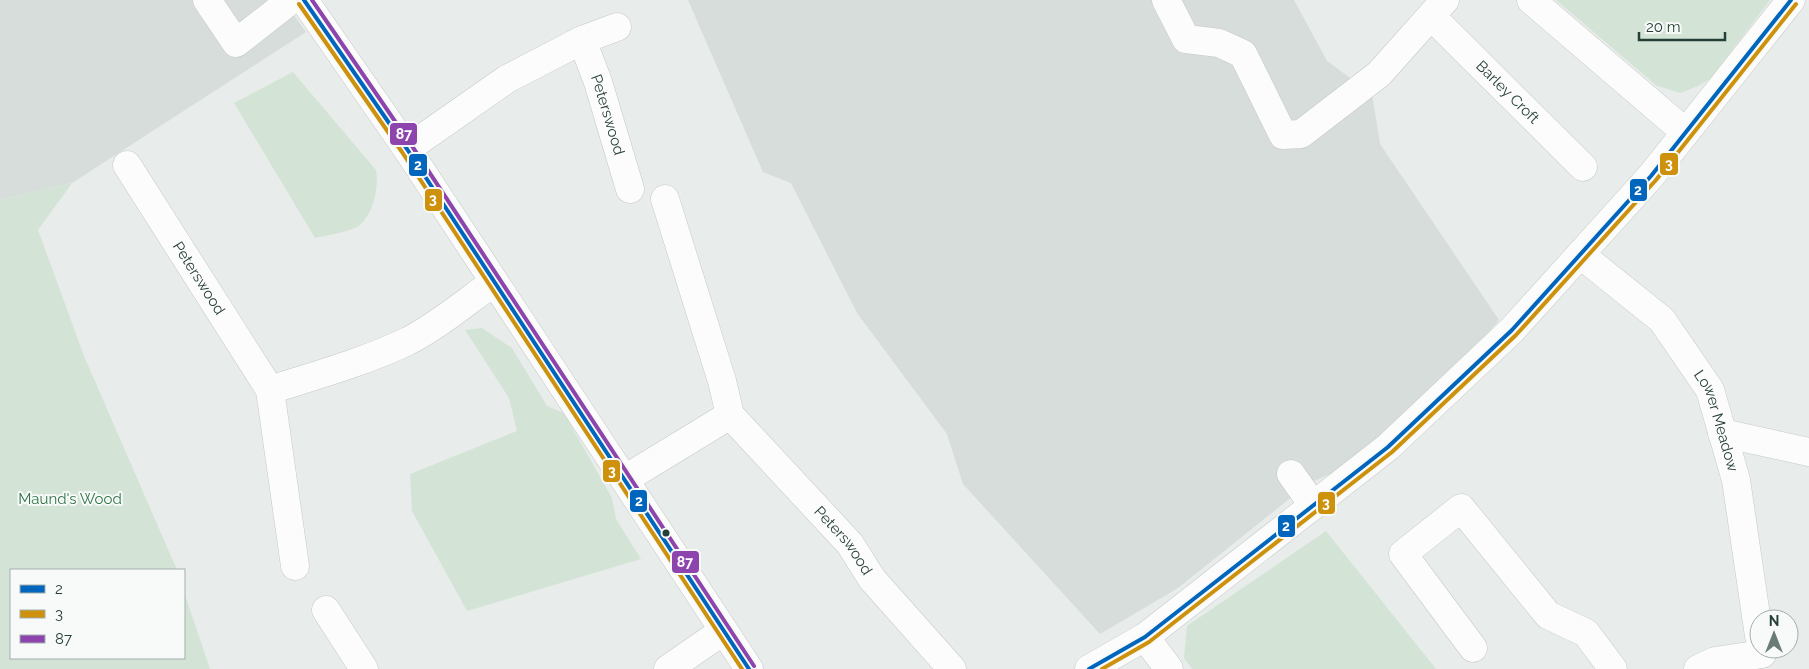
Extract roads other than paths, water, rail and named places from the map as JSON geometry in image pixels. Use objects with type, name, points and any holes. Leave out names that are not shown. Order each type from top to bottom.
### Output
[{"type":"street","points":[[207,0],[236,43],[291,0]]},
{"type":"street","points":[[304,0],[407,149],[749,669]]},
{"type":"street","points":[[1166,0],[1186,39],[1219,43],[1242,54],[1283,135],[1301,134],[1379,74],[1438,8]]},
{"type":"street","points":[[1531,0],[1684,131]]},
{"type":"street","points":[[1090,669],[1145,637],[1395,441],[1512,330],[1581,256],[1651,176],[1684,131],[1791,0]]},
{"type":"street","name":"Barley Croft","points":[[1438,8],[1583,167]]},
{"type":"street","points":[[407,149],[507,79],[582,40],[617,27]]},
{"type":"street","name":"Peterswood","points":[[582,40],[598,82],[630,189]]},
{"type":"street","name":"Peterswood","points":[[127,165],[270,390],[295,566]]},
{"type":"street","name":"Peterswood","points":[[665,199],[722,381],[730,415],[850,544],[872,579],[952,669]]},
{"type":"street","name":"Lower Meadow","points":[[1581,256],[1662,320],[1710,390],[1736,480],[1756,609]]},
{"type":"street","points":[[270,390],[356,362],[408,340],[494,282]]},
{"type":"street","points":[[625,479],[730,415]]},
{"type":"street","points":[[1722,433],[1809,452]]},
{"type":"street","points":[[1291,474],[1313,505]]},
{"type":"street","points":[[1473,648],[1404,554],[1461,508],[1548,615],[1586,633],[1613,669]]},
{"type":"street","points":[[326,610],[364,669]]},
{"type":"street","points":[[668,669],[723,632]]},
{"type":"street","points":[[1145,637],[1169,669]]},
{"type":"street","points":[[1698,669],[1715,661],[1749,654]]},
{"type":"park label","name":"Maund's Wood","points":[[70,499]]}]
